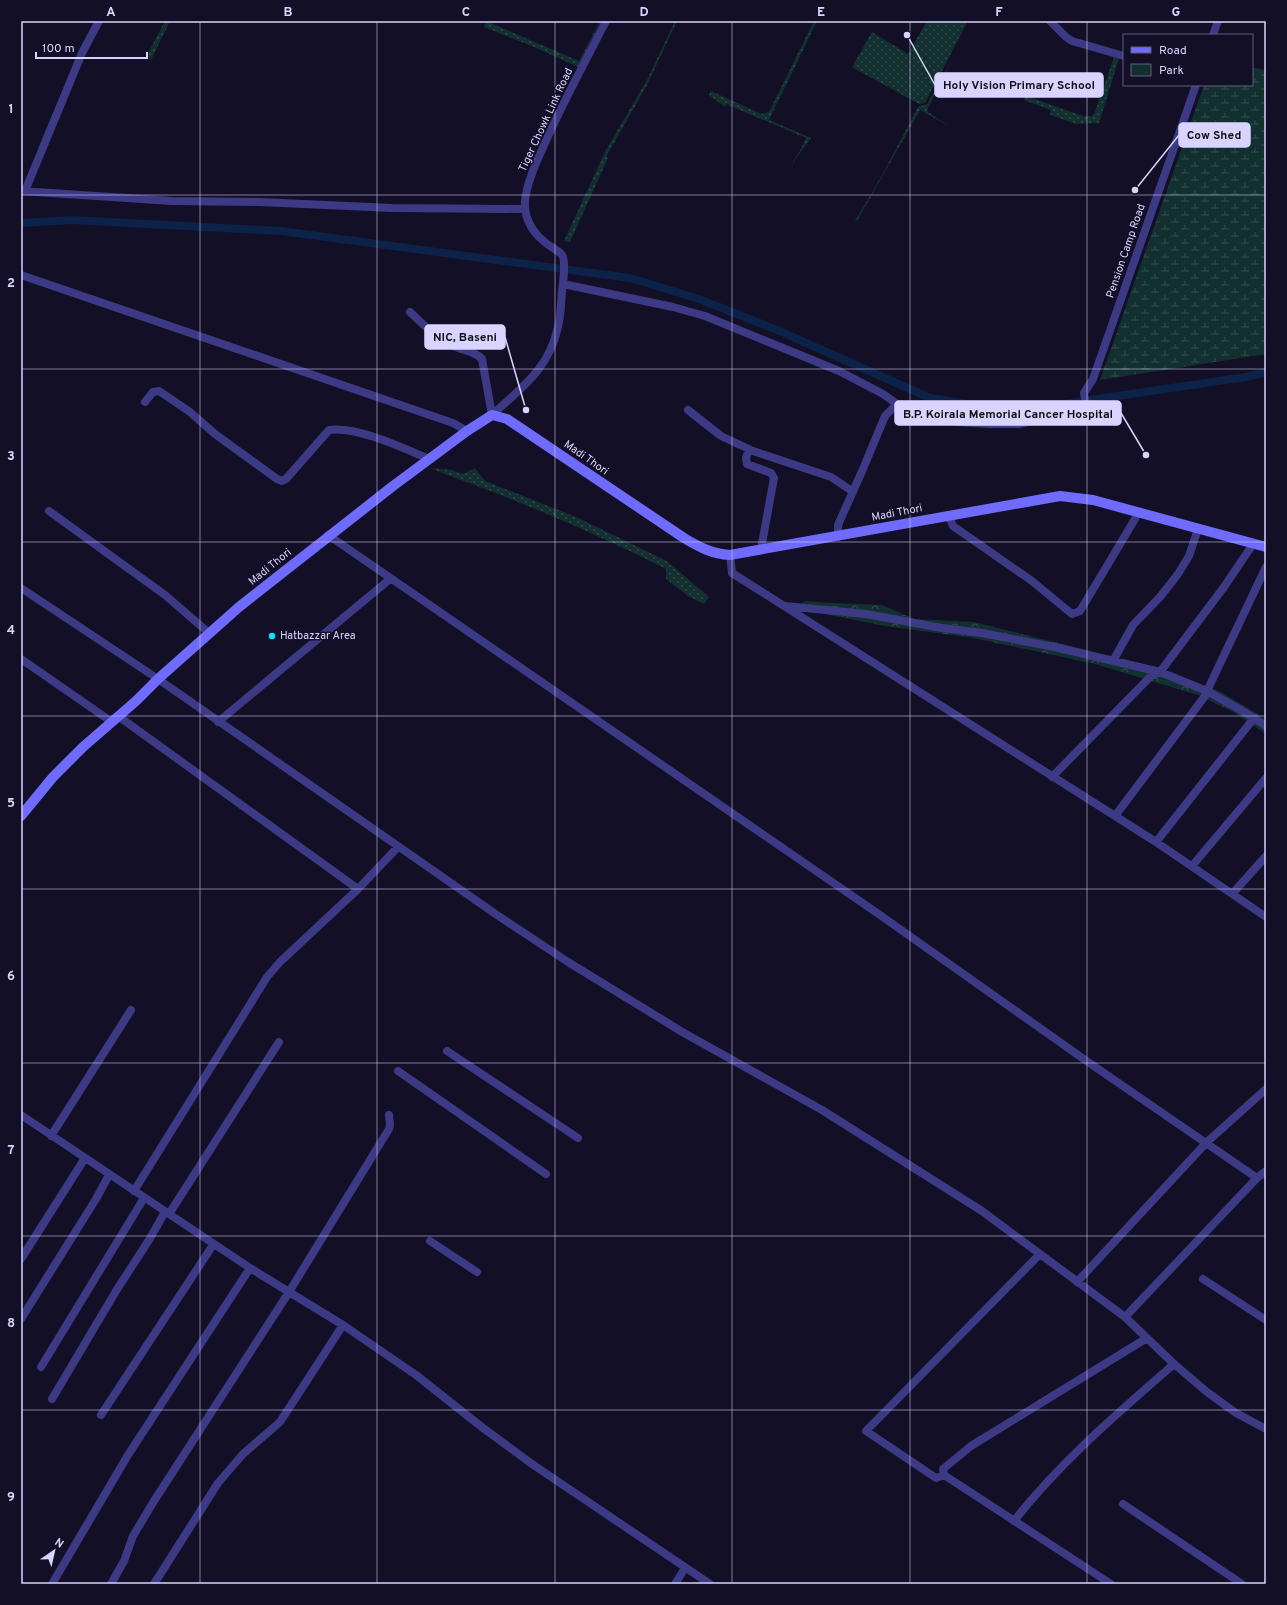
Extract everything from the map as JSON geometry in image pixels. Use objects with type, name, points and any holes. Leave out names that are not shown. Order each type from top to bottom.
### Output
[{"type":"main road","name":"Madi Thori","points":[[21,816],[53,777],[83,747],[239,606],[429,459],[492,415],[507,419],[684,538],[712,553],[730,555],[838,537],[1060,496],[1093,500],[1266,547]]},
{"type":"street","points":[[99,21],[82,53],[23,191],[172,202],[259,202],[392,208],[525,209]]},
{"type":"street","name":"Tiger Chowk Link Road","points":[[563,280],[564,264],[562,254],[540,239],[528,222],[525,209],[528,188],[539,158],[569,92],[606,21]]},
{"type":"street","points":[[1050,21],[1072,41],[1123,56]]},
{"type":"street","points":[[1213,34],[1218,21]]},
{"type":"street","name":"Pension Camp Road","points":[[897,404],[958,422],[990,424],[1019,424],[1056,416],[1076,415],[1082,413],[1086,403],[1084,393],[1093,379],[1196,86]]},
{"type":"street","points":[[21,275],[453,423],[467,431]]},
{"type":"street","points":[[492,415],[532,379],[542,365],[557,331],[563,280],[705,316],[839,371],[883,394],[897,404],[890,409],[885,416],[838,525],[838,537]]},
{"type":"street","points":[[410,312],[442,340],[453,346],[473,352],[482,359],[492,415]]},
{"type":"street","points":[[145,402],[153,392],[159,391],[190,412],[215,434],[277,480],[282,481],[286,479],[329,430],[335,429],[349,430],[390,443],[429,459]]},
{"type":"street","points":[[688,410],[721,436],[748,449],[831,477],[852,492]]},
{"type":"street","points":[[748,449],[745,462],[771,473],[774,478],[761,549]]},
{"type":"street","points":[[48,511],[165,595],[209,633]]},
{"type":"street","points":[[949,516],[953,526],[1032,581],[1072,614],[1080,611],[1135,519],[1137,512]]},
{"type":"street","points":[[1113,661],[1134,624],[1160,597],[1178,574],[1189,556],[1198,529]]},
{"type":"street","points":[[328,536],[880,915],[1088,1062],[1207,1142],[1257,1178]]},
{"type":"street","points":[[1052,777],[1152,675],[1160,672],[1224,587],[1253,544]]},
{"type":"street","points":[[730,555],[732,573],[1156,842],[1233,893],[1266,917]]},
{"type":"street","points":[[1115,816],[1208,692],[1266,567]]},
{"type":"street","points":[[218,722],[390,579]]},
{"type":"street","points":[[21,588],[158,679],[496,915],[568,962],[684,1033],[822,1110],[982,1211],[1125,1317],[1174,1364],[1207,1392],[1230,1409],[1266,1429]]},
{"type":"street","points":[[782,606],[866,614],[942,628],[982,633],[1160,672],[1208,692],[1266,726]]},
{"type":"street","points":[[21,659],[115,719],[358,889]]},
{"type":"street","points":[[1156,842],[1254,718]]},
{"type":"street","points":[[1192,866],[1266,778]]},
{"type":"street","points":[[134,1191],[267,978],[280,962],[358,889],[398,847]]},
{"type":"street","points":[[1233,893],[1266,856]]},
{"type":"street","points":[[51,1136],[131,1010]]},
{"type":"street","points":[[52,1399],[116,1291],[279,1042]]},
{"type":"street","points":[[447,1051],[578,1138]]},
{"type":"street","points":[[398,1071],[546,1174]]},
{"type":"street","points":[[1077,1282],[1207,1142],[1266,1089]]},
{"type":"street","points":[[21,1115],[213,1245],[344,1325],[410,1370],[483,1428],[532,1464],[710,1584]]},
{"type":"street","points":[[111,1584],[124,1561],[133,1536],[154,1501],[288,1292],[389,1129],[389,1115]]},
{"type":"street","points":[[21,1259],[85,1158]]},
{"type":"street","points":[[1125,1317],[1257,1178],[1266,1171]]},
{"type":"street","points":[[21,1319],[96,1199],[109,1175]]},
{"type":"street","points":[[40,1367],[144,1198]]},
{"type":"street","points":[[430,1240],[476,1272]]},
{"type":"street","points":[[101,1415],[213,1245]]},
{"type":"street","points":[[944,1475],[936,1478],[866,1431],[1040,1254]]},
{"type":"street","points":[[52,1584],[128,1456],[250,1268]]},
{"type":"street","points":[[1203,1279],[1266,1320]]},
{"type":"street","points":[[154,1584],[218,1483],[243,1454],[280,1422],[344,1325]]},
{"type":"street","points":[[1111,1584],[944,1475],[943,1469],[971,1446],[1147,1338]]},
{"type":"street","points":[[1014,1521],[1031,1498],[1064,1464],[1120,1411],[1174,1364]]},
{"type":"street","points":[[1124,1504],[1242,1584]]},
{"type":"street","points":[[675,1584],[685,1568]]},
{"type":"green space","points":[[165,21],[170,21],[151,60],[146,57]]},
{"type":"green space","points":[[486,21],[579,61],[601,21],[578,67],[484,27]]},
{"type":"green space","points":[[675,21],[677,21],[647,85],[606,157],[608,158],[570,242],[564,241],[605,152],[647,80]]},
{"type":"green space","points":[[814,21],[817,21],[769,120],[811,138],[790,167],[806,138],[726,104],[725,107],[709,95],[711,91],[761,114],[769,112]]},
{"type":"green space","points":[[927,21],[968,21],[925,103],[919,104],[852,67],[872,32],[908,54]]},
{"type":"green space","points":[[954,57],[927,110],[949,126],[920,110],[857,221],[855,221],[880,179],[918,107],[927,104]]},
{"type":"green space","points":[[1114,57],[1119,58],[1099,123],[1076,124],[1050,115],[1051,110],[1024,100],[1026,96],[1083,116],[1092,116],[1095,112]]},
{"type":"green space","points":[[1253,68],[1266,70],[1266,354],[1100,380],[1204,86],[1253,86]]},
{"type":"green space","points":[[429,468],[452,470],[462,474],[475,468],[485,481],[576,517],[667,561],[709,597],[704,604],[688,596],[666,579],[666,569],[608,541],[519,502]]},
{"type":"green space","points":[[805,601],[882,605],[914,619],[974,622],[1159,668],[1221,692],[1266,719],[1266,734],[1235,713],[1198,695],[1095,664],[974,638],[885,626],[795,608]]},
{"type":"waterway","points":[[21,223],[72,220],[281,231],[630,278],[699,299],[777,330],[930,398],[985,407],[1063,404],[1246,377],[1266,372]]},
{"type":"place","name":"Holy Vision Primary School","points":[[907,35]]},
{"type":"place","name":"Cow Shed","points":[[1135,190]]},
{"type":"place","name":"NIC, Baseni","points":[[526,410]]},
{"type":"place","name":"B.P. Koirala Memorial Cancer Hospital","points":[[1146,455]]},
{"type":"place","name":"Hatbazzar Area","points":[[272,636]]}]
